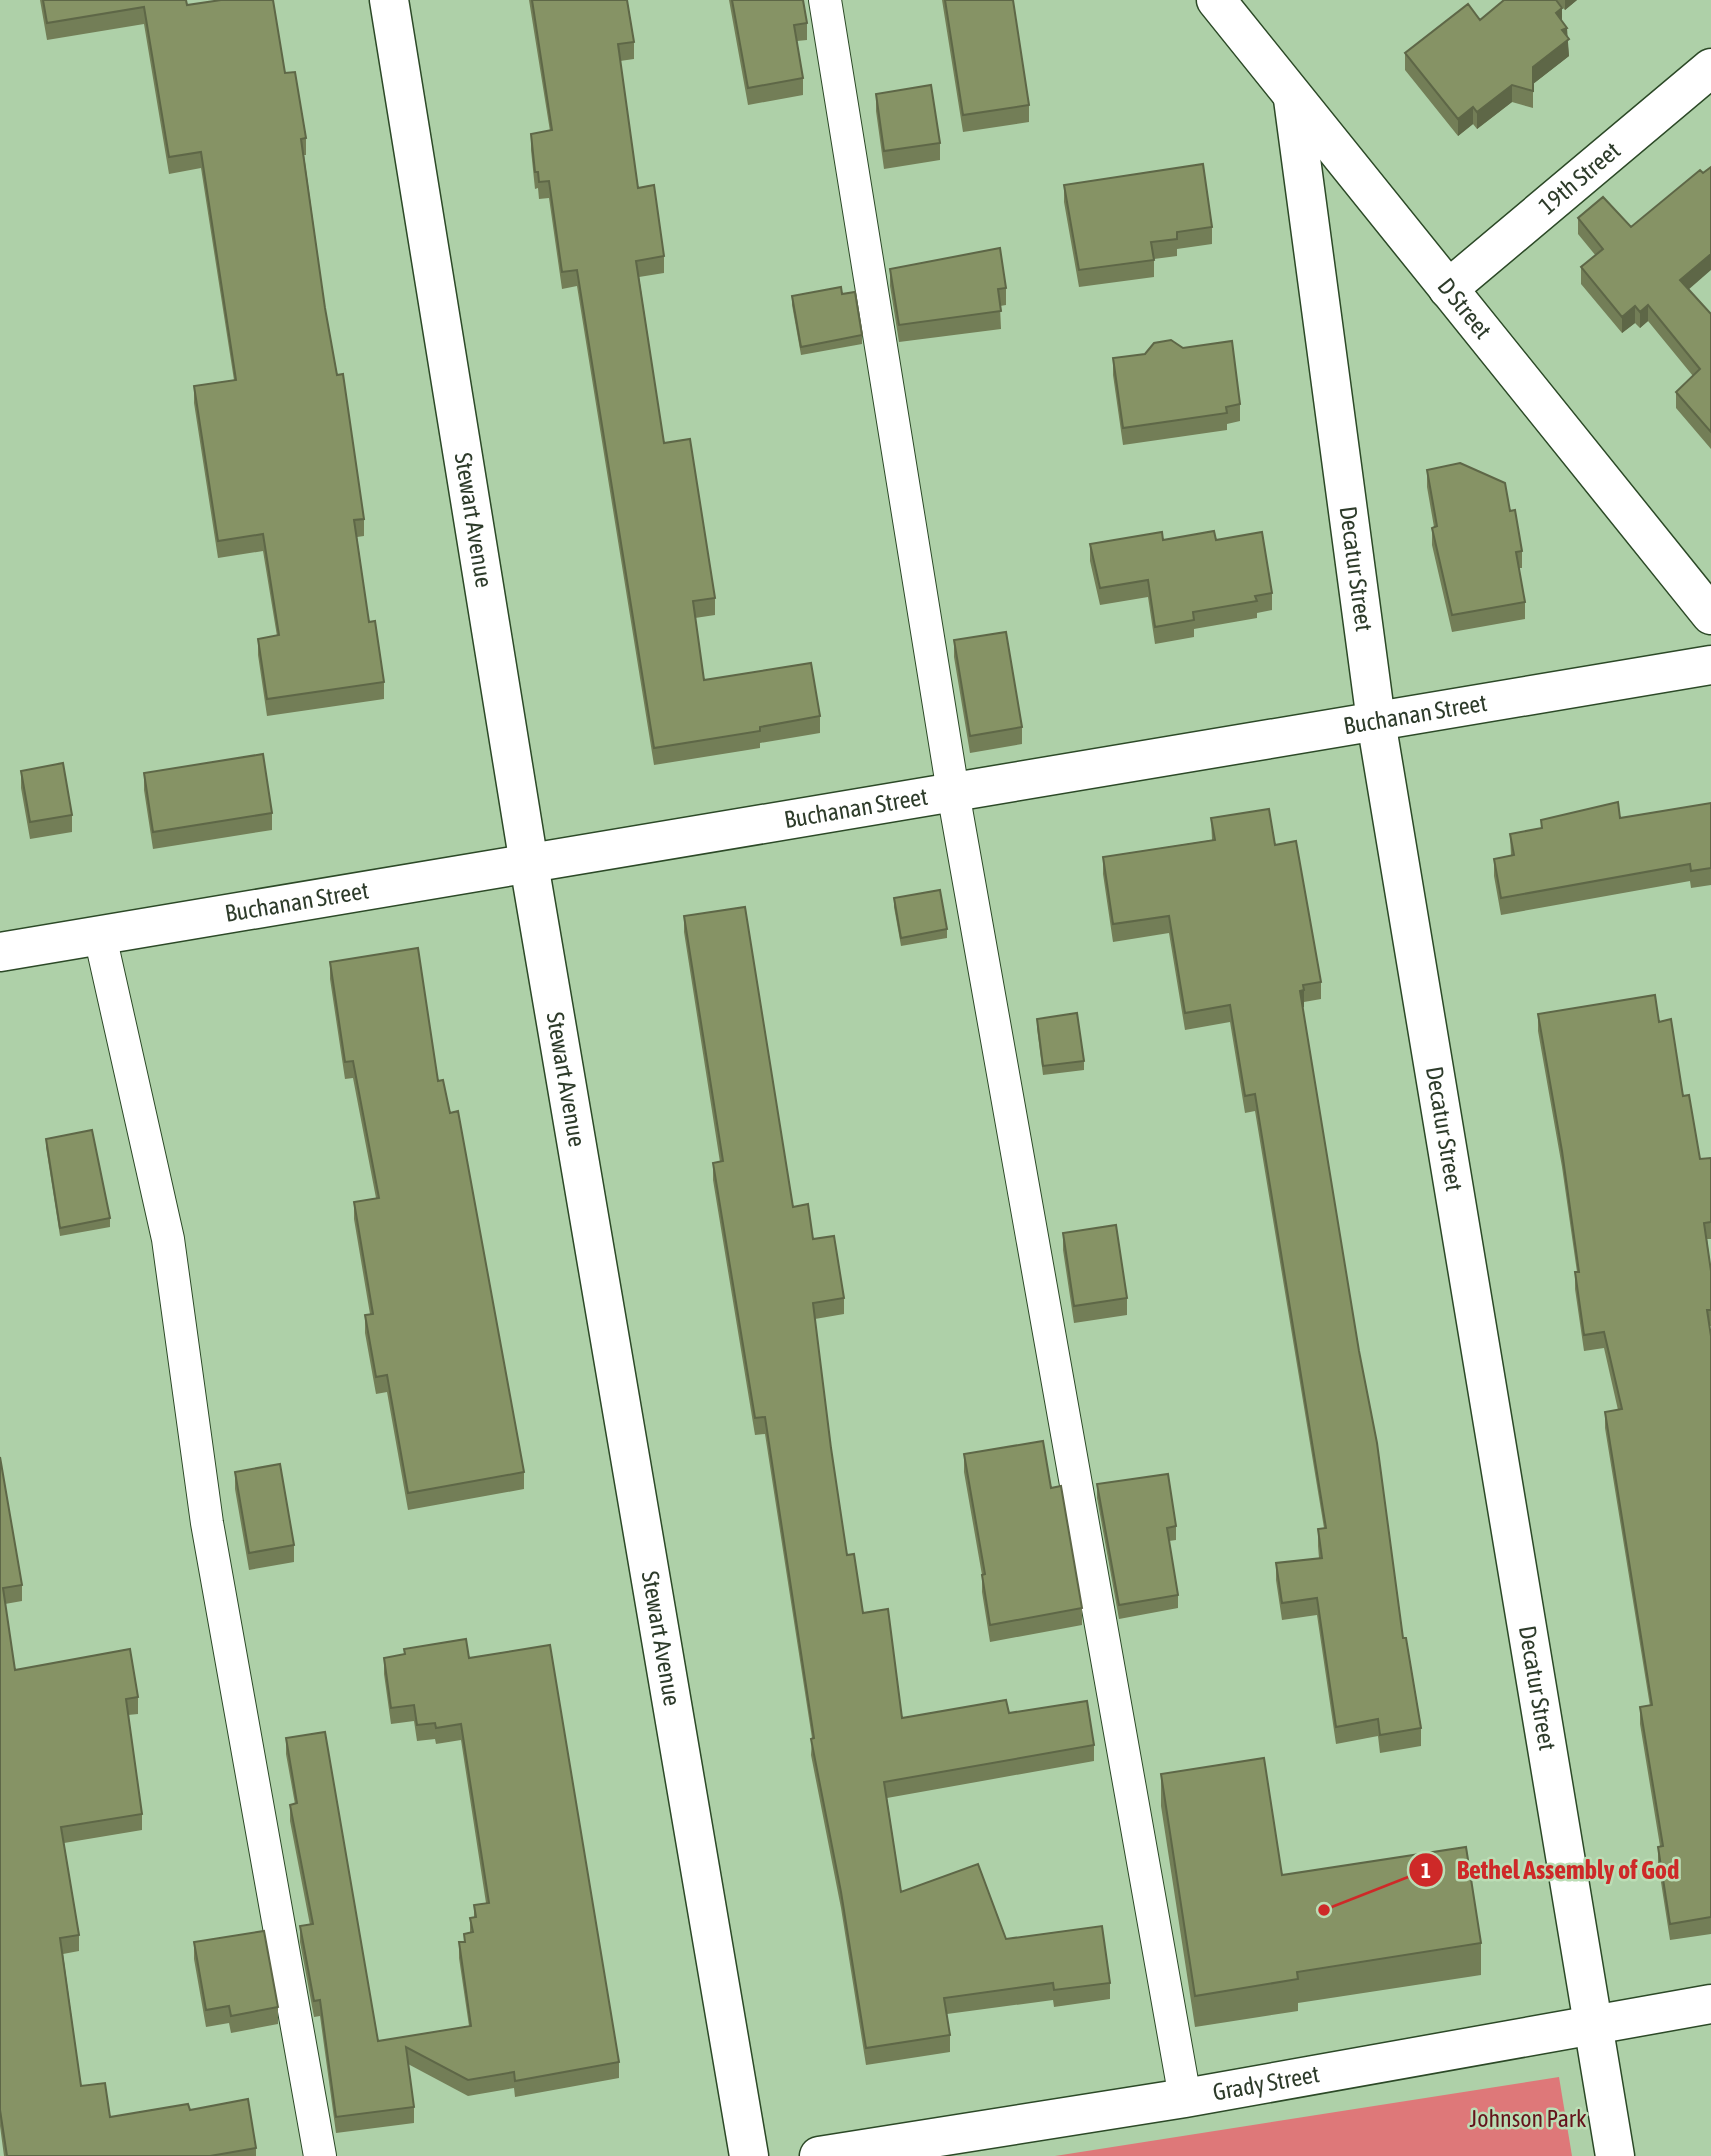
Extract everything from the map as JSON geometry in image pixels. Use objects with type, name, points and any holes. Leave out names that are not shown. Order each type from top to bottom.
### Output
[{"type":"street","name":"Stewart Avenue","points":[[389,0],[529,864],[750,2156]]},
{"type":"street","name":"D Street","points":[[1216,0],[1711,615]]},
{"type":"street","name":"19th Street","points":[[1448,289],[1711,68]]},
{"type":"street","name":"Decatur Street","points":[[1293,99],[1376,721],[1615,2156]]},
{"type":"street","name":"Buchanan Street","points":[[0,953],[1711,665]]},
{"type":"street","name":"Grady Street","points":[[819,2156],[1185,2098],[1592,2023],[1711,2004]]},
{"type":"lane","points":[[825,0],[953,792],[1185,2098]]},
{"type":"lane","points":[[100,936],[168,1239],[209,1536],[320,2156]]},
{"type":"green space","name":"Johnson Park","points":[[1559,2077],[1572,2156],[1055,2156]]},
{"type":"building","points":[[43,0],[186,0],[187,5],[221,0],[273,0],[285,73],[295,72],[306,138],[301,139],[325,308],[337,375],[343,374],[364,519],[354,520],[369,622],[375,621],[384,682],[267,699],[258,639],[279,635],[263,534],[218,541],[194,386],[236,380],[201,152],[169,157],[144,7],[47,23]]},
{"type":"building","points":[[532,0],[627,0],[634,42],[618,44],[638,188],[654,185],[664,256],[636,261],[664,443],[690,439],[715,598],[693,601],[704,680],[811,663],[820,716],[760,727],[760,731],[654,748],[577,270],[562,272],[549,181],[539,182],[538,172],[535,172],[531,134],[552,130]]},
{"type":"building","points":[[732,0],[803,0],[807,23],[794,25],[803,78],[748,88]]},
{"type":"building","points":[[945,0],[1013,0],[1029,105],[963,115]]},
{"type":"building","points":[[1504,0],[1556,0],[1562,8],[1556,13],[1567,28],[1562,30],[1569,39],[1533,67],[1533,91],[1512,85],[1477,112],[1473,107],[1458,119],[1405,53],[1468,4],[1480,20]]},
{"type":"building","points":[[931,85],[940,143],[884,151],[876,94]]},
{"type":"building","points":[[1203,164],[1212,227],[1177,232],[1177,239],[1151,242],[1154,260],[1079,270],[1064,185]]},
{"type":"building","points":[[1711,167],[1711,254],[1680,280],[1711,314],[1711,432],[1676,392],[1700,369],[1648,305],[1640,312],[1635,306],[1622,317],[1581,267],[1603,249],[1578,218],[1603,197],[1631,227],[1700,170],[1703,173]]},
{"type":"building","points":[[1000,248],[1006,288],[998,289],[1001,311],[899,325],[890,269]]},
{"type":"building","points":[[841,287],[842,294],[855,292],[862,335],[801,347],[792,296]]},
{"type":"building","points":[[1171,340],[1183,348],[1232,341],[1240,404],[1226,407],[1227,413],[1123,428],[1113,358],[1145,354],[1154,343]]},
{"type":"building","points":[[1460,463],[1505,483],[1510,511],[1515,510],[1522,551],[1516,552],[1525,602],[1452,615],[1432,528],[1437,526],[1427,470]]},
{"type":"building","points":[[1214,531],[1216,540],[1262,532],[1272,593],[1255,596],[1257,601],[1193,612],[1194,620],[1155,627],[1148,580],[1100,588],[1090,544],[1162,532],[1163,540]]},
{"type":"building","points":[[1006,632],[1022,727],[970,736],[954,640]]},
{"type":"building","points":[[263,754],[272,813],[153,832],[144,773]]},
{"type":"building","points":[[63,763],[72,815],[30,822],[21,771]]},
{"type":"building","points":[[1618,802],[1620,818],[1711,803],[1711,868],[1691,871],[1690,864],[1501,898],[1494,859],[1514,855],[1510,834],[1542,828],[1541,820]]},
{"type":"building","points":[[1269,809],[1275,845],[1296,841],[1321,982],[1303,985],[1304,990],[1300,991],[1359,1351],[1377,1443],[1403,1638],[1406,1638],[1421,1728],[1380,1735],[1378,1719],[1336,1727],[1317,1598],[1282,1603],[1276,1563],[1322,1558],[1318,1529],[1326,1528],[1255,1094],[1245,1096],[1230,1005],[1185,1013],[1169,916],[1113,924],[1103,857],[1215,840],[1211,818]]},
{"type":"building","points":[[940,890],[947,929],[901,938],[894,898]]},
{"type":"building","points":[[745,907],[793,1207],[808,1204],[813,1239],[834,1236],[844,1298],[813,1303],[831,1448],[847,1555],[854,1554],[863,1613],[888,1609],[902,1718],[1006,1700],[1009,1713],[1087,1701],[1094,1745],[884,1782],[901,1892],[978,1864],[1006,1939],[1102,1926],[1110,1983],[1054,1990],[1053,1983],[944,1998],[950,2035],[866,2048],[841,1892],[811,1739],[814,1738],[765,1417],[755,1418],[713,1163],[723,1161],[684,916]]},
{"type":"building","points":[[418,948],[438,1081],[443,1080],[450,1113],[458,1111],[524,1472],[408,1493],[387,1375],[376,1377],[365,1315],[373,1314],[354,1202],[379,1198],[353,1061],[345,1062],[330,962]]},
{"type":"building","points":[[1655,995],[1659,1022],[1671,1019],[1683,1096],[1689,1095],[1700,1159],[1711,1158],[1711,1222],[1704,1223],[1711,1271],[1711,1310],[1707,1310],[1711,1336],[1711,1917],[1670,1924],[1658,1847],[1663,1846],[1640,1707],[1652,1705],[1605,1412],[1622,1409],[1604,1332],[1584,1335],[1575,1272],[1579,1272],[1562,1151],[1538,1014]]},
{"type":"building","points":[[1077,1013],[1084,1061],[1043,1066],[1037,1019]]},
{"type":"building","points":[[92,1130],[110,1218],[60,1228],[46,1139]]},
{"type":"building","points":[[1116,1225],[1127,1298],[1074,1306],[1063,1233]]},
{"type":"building","points":[[1043,1441],[1051,1488],[1061,1486],[1082,1608],[990,1625],[982,1575],[985,1574],[964,1454]]},
{"type":"building","points":[[0,1457],[22,1585],[3,1588],[15,1670],[130,1649],[138,1697],[126,1699],[142,1814],[61,1827],[79,1935],[60,1938],[81,2086],[105,2083],[110,2117],[188,2104],[190,2110],[248,2099],[256,2148],[210,2156],[7,2156],[0,2110]]},
{"type":"building","points":[[280,1464],[294,1545],[249,1553],[235,1472]]},
{"type":"building","points":[[1168,1474],[1176,1526],[1167,1528],[1178,1595],[1119,1605],[1097,1484]]},
{"type":"building","points":[[466,1639],[469,1658],[550,1645],[619,2062],[515,2081],[514,2072],[468,2080],[406,2047],[414,2107],[336,2117],[320,2000],[314,2001],[300,1926],[313,1924],[290,1805],[297,1803],[286,1738],[325,1732],[378,2041],[471,2026],[459,1942],[465,1942],[464,1934],[473,1932],[470,1918],[476,1917],[474,1905],[489,1903],[461,1724],[436,1728],[435,1723],[417,1725],[414,1705],[391,1708],[384,1658],[405,1654],[404,1649]]},
{"type":"building","points":[[1264,1758],[1282,1875],[1466,1847],[1481,1943],[1297,1972],[1298,1979],[1195,1996],[1161,1774]]},
{"type":"building","points":[[264,1931],[278,2007],[231,2016],[229,2006],[206,2010],[194,1942]]},
{"type":"place","name":"Bethel Assembly of God","points":[[1324,1910]]}]
